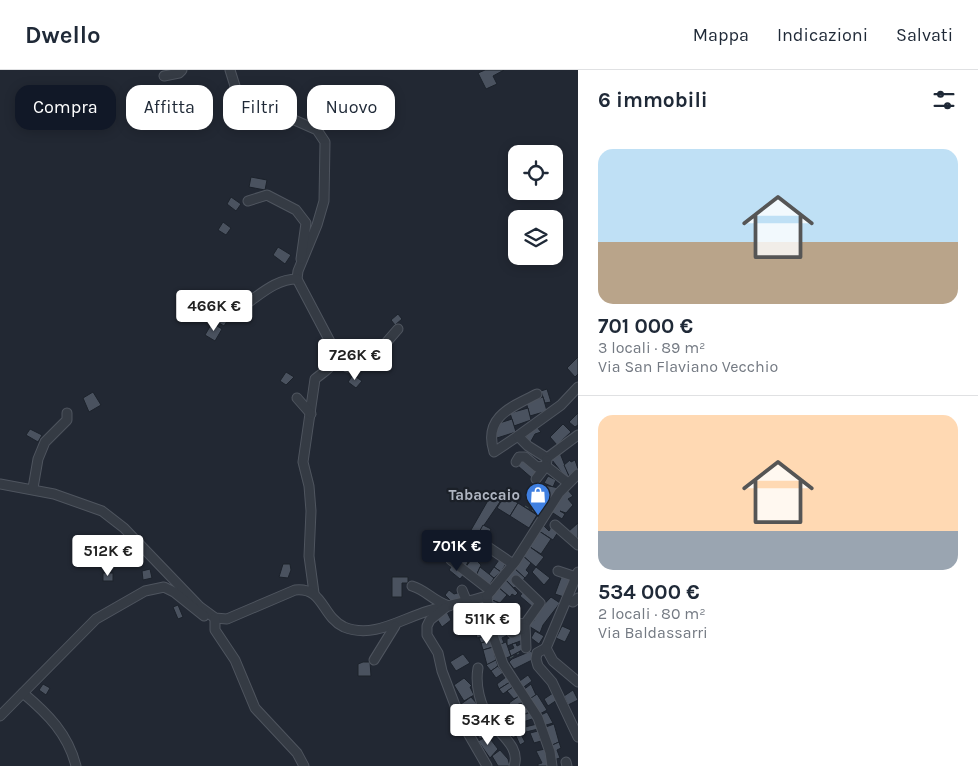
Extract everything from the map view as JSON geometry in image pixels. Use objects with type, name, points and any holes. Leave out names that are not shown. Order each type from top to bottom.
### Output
[{"type":"street","points":[[164,76],[179,73],[182,70]]},
{"type":"street","points":[[230,70],[240,102],[246,110],[264,116],[292,119],[318,130],[325,142],[324,201],[300,265]]},
{"type":"street","points":[[248,201],[267,195],[296,210],[306,223],[297,279],[327,332],[335,356],[347,367],[372,359],[398,329]]},
{"type":"street","points":[[246,304],[274,285],[289,279],[297,279]]},
{"type":"street","points":[[335,356],[332,366],[314,379],[311,414],[303,462],[309,486],[311,511],[309,556],[314,593],[327,614],[343,626],[361,631],[395,626],[426,612],[467,602],[489,593],[511,576],[513,564],[553,502],[573,483],[578,474]]},
{"type":"street","points":[[537,394],[497,419],[491,430],[494,452],[561,405],[578,387]]},
{"type":"street","points":[[297,398],[311,414]]},
{"type":"street","points":[[32,488],[45,442],[67,420],[67,413]]},
{"type":"street","points":[[516,462],[519,457],[525,457],[536,467],[546,462],[578,435]]},
{"type":"street","points":[[518,436],[546,462],[573,483]]},
{"type":"street","points":[[536,479],[546,462]]},
{"type":"street","points":[[0,484],[32,488],[85,504],[116,520],[212,617],[215,630],[235,660],[255,708],[297,754],[304,766]]},
{"type":"street","points":[[555,525],[578,545]]},
{"type":"street","points":[[488,547],[513,564]]},
{"type":"street","points":[[451,560],[489,593],[491,630],[503,663],[538,718],[550,752],[552,766]]},
{"type":"street","points":[[558,571],[577,575],[546,648],[537,653],[536,659],[538,666],[552,682],[578,737]]},
{"type":"street","points":[[511,576],[540,603],[524,626],[512,633]]},
{"type":"street","points":[[412,586],[421,589],[436,602],[448,606]]},
{"type":"street","points":[[0,716],[96,619],[145,591],[164,587],[174,592],[202,616],[227,619],[295,590],[306,589],[314,593]]},
{"type":"street","points":[[462,590],[467,602]]},
{"type":"street","points":[[567,599],[573,602],[578,598]]},
{"type":"street","points":[[448,606],[430,620],[427,626],[427,635],[438,653],[442,671],[461,721],[487,766]]},
{"type":"street","points":[[508,622],[524,626]]},
{"type":"street","points":[[374,660],[395,626]]},
{"type":"street","points":[[524,626],[526,648]]},
{"type":"street","points":[[546,648],[553,661],[578,682]]},
{"type":"street","points":[[478,668],[476,683],[482,702],[491,720],[511,745],[516,760],[514,766]]},
{"type":"street","points":[[23,694],[42,709],[61,730],[68,742],[76,766]]},
{"type":"path","points":[[525,506],[544,517]]},
{"type":"path","points":[[503,663],[526,648]]},
{"type":"building","points":[[485,70],[504,70],[493,76],[497,84],[486,89],[478,73]]},
{"type":"building","points":[[251,177],[267,180],[265,190],[249,187]]},
{"type":"building","points":[[231,197],[241,204],[236,211],[227,204]]},
{"type":"building","points":[[223,222],[231,228],[226,235],[218,230]]},
{"type":"building","points":[[278,247],[291,255],[285,264],[273,255]]},
{"type":"building","points":[[223,303],[234,310],[224,326],[214,320]]},
{"type":"building","points":[[398,314],[402,319],[395,325],[391,320]]},
{"type":"building","points":[[212,323],[222,329],[215,341],[205,335]]},
{"type":"building","points":[[578,357],[578,374],[575,377],[567,368]]},
{"type":"building","points":[[286,372],[294,377],[286,385],[280,381]]},
{"type":"building","points":[[353,375],[362,381],[356,388],[348,382]]},
{"type":"building","points":[[547,389],[551,402],[545,403],[541,391]]},
{"type":"building","points":[[93,392],[101,405],[89,412],[83,398]]},
{"type":"building","points":[[543,397],[547,411],[530,416],[526,402]]},
{"type":"building","points":[[528,408],[531,420],[514,426],[510,413]]},
{"type":"building","points":[[578,413],[578,425],[575,427],[569,422]]},
{"type":"building","points":[[512,419],[516,432],[497,438],[493,425]]},
{"type":"building","points":[[563,424],[571,432],[557,445],[550,437]]},
{"type":"building","points":[[537,427],[541,432],[535,434],[530,443],[525,435]]},
{"type":"building","points":[[30,429],[42,435],[38,442],[26,435]]},
{"type":"building","points":[[560,453],[569,476],[566,478],[552,460]]},
{"type":"building","points":[[523,460],[537,472],[533,479],[518,466]]},
{"type":"building","points":[[570,460],[571,462],[575,460],[578,469],[569,476],[564,465]]},
{"type":"building","points":[[548,476],[556,480],[553,487],[544,483]]},
{"type":"building","points":[[544,485],[559,488],[550,500],[540,495]]},
{"type":"building","points":[[567,489],[573,496],[568,499],[573,505],[566,513],[560,511],[565,514],[562,519],[550,511]]},
{"type":"building","points":[[494,490],[504,496],[478,534],[486,539],[478,553],[466,545],[470,539],[467,537]]},
{"type":"building","points":[[505,495],[518,503],[510,516],[497,508]]},
{"type":"building","points":[[542,495],[550,500],[546,507],[537,503]]},
{"type":"building","points":[[518,503],[537,515],[529,528],[510,516]]},
{"type":"building","points":[[535,503],[546,507],[542,515],[532,510]]},
{"type":"building","points":[[578,523],[578,537],[577,538],[569,531]]},
{"type":"building","points":[[483,525],[491,529],[485,539],[478,534]]},
{"type":"building","points":[[543,525],[549,531],[551,527],[558,532],[553,540],[539,531]]},
{"type":"building","points":[[539,531],[551,539],[541,554],[530,547]]},
{"type":"building","points":[[530,547],[544,557],[536,567],[523,556]]},
{"type":"building","points":[[107,550],[117,551],[114,567],[106,566],[106,559],[104,559]]},
{"type":"building","points":[[462,552],[470,558],[465,568],[456,561]]},
{"type":"building","points":[[523,556],[531,563],[526,570],[529,573],[525,578],[515,569]]},
{"type":"building","points":[[473,557],[481,565],[476,576],[465,568]]},
{"type":"building","points":[[501,557],[507,562],[501,572],[494,567]]},
{"type":"building","points":[[283,564],[290,564],[291,570],[288,578],[279,577]]},
{"type":"building","points":[[453,564],[465,573],[460,579],[449,570]]},
{"type":"building","points":[[480,567],[494,578],[489,586],[476,576]]},
{"type":"building","points":[[494,567],[501,572],[494,578],[489,574]]},
{"type":"building","points":[[536,567],[550,578],[544,585],[532,572]]},
{"type":"building","points":[[150,569],[152,578],[143,580],[142,571]]},
{"type":"building","points":[[515,569],[525,578],[514,588],[505,579]]},
{"type":"building","points":[[103,573],[113,573],[113,581],[103,581]]},
{"type":"building","points":[[562,575],[571,578],[564,597],[555,594]]},
{"type":"building","points":[[392,577],[408,577],[408,583],[402,583],[402,597],[392,597]]},
{"type":"building","points":[[505,579],[518,593],[515,596],[512,594],[510,597],[498,587]]},
{"type":"building","points":[[498,587],[507,595],[500,603],[492,600],[493,593]]},
{"type":"building","points":[[449,590],[454,594],[461,592],[465,600],[453,603],[445,595]]},
{"type":"building","points":[[525,590],[537,606],[534,608],[520,596]]},
{"type":"building","points":[[551,597],[560,603],[543,625],[540,633],[527,625],[531,619],[534,621],[532,617]]},
{"type":"building","points":[[492,600],[501,604],[503,610],[500,617],[491,619]]},
{"type":"building","points":[[483,601],[486,622],[478,623],[477,617],[475,618],[476,611],[473,611],[472,603]]},
{"type":"building","points":[[472,603],[473,611],[464,613],[462,605]]},
{"type":"building","points":[[178,605],[183,617],[178,619],[173,607]]},
{"type":"building","points":[[446,610],[451,620],[442,627],[437,619]]},
{"type":"building","points":[[485,623],[487,629],[482,631],[484,636],[477,638],[476,633],[472,634],[472,626]]},
{"type":"building","points":[[505,624],[506,628],[501,630],[502,633],[506,630],[508,635],[502,638],[504,643],[498,645],[493,629]]},
{"type":"building","points":[[562,626],[571,630],[565,642],[556,638]]},
{"type":"building","points":[[487,629],[491,640],[481,643],[479,638],[484,636],[482,631]]},
{"type":"building","points":[[535,631],[544,636],[539,644],[531,638]]},
{"type":"building","points":[[521,632],[523,640],[507,646],[507,639]]},
{"type":"building","points":[[491,640],[493,647],[483,650],[481,643]]},
{"type":"building","points":[[506,642],[511,656],[504,659],[498,645]]},
{"type":"building","points":[[516,643],[517,646],[523,643],[524,649],[511,656],[509,650],[514,648],[512,644]]},
{"type":"building","points":[[493,647],[496,660],[487,665],[483,650]]},
{"type":"building","points":[[531,651],[536,658],[514,669],[509,662]]},
{"type":"building","points":[[463,654],[470,663],[456,671],[450,662]]},
{"type":"building","points":[[496,660],[498,666],[491,671],[486,665]]},
{"type":"building","points":[[370,662],[371,676],[358,676],[358,664]]},
{"type":"building","points":[[498,666],[503,673],[496,678],[491,671]]},
{"type":"building","points":[[528,675],[532,681],[521,689],[517,683]]},
{"type":"building","points":[[506,677],[510,682],[499,689],[497,684]]},
{"type":"building","points":[[464,678],[472,686],[470,687],[474,695],[464,701],[454,685]]},
{"type":"building","points":[[510,682],[513,687],[503,694],[499,689]]},
{"type":"building","points":[[43,684],[50,688],[46,695],[39,690]]},
{"type":"building","points":[[531,684],[536,695],[529,700],[522,691]]},
{"type":"building","points":[[513,687],[519,696],[514,699],[507,691]]},
{"type":"building","points":[[573,690],[578,700],[568,705],[564,696]]},
{"type":"building","points":[[553,693],[557,700],[548,706],[544,699]]},
{"type":"building","points":[[537,694],[547,710],[538,715],[528,700]]},
{"type":"building","points":[[519,696],[524,702],[511,707],[509,703]]},
{"type":"building","points":[[471,697],[479,706],[482,714],[472,720],[461,704]]},
{"type":"building","points":[[524,702],[531,712],[521,715],[518,710],[516,712],[513,708]]},
{"type":"building","points":[[531,712],[535,718],[523,722],[520,716]]},
{"type":"building","points":[[547,712],[553,723],[543,726],[539,716]]},
{"type":"building","points":[[478,717],[488,733],[480,739],[468,723]]},
{"type":"building","points":[[537,724],[538,729],[526,732],[525,727]]},
{"type":"building","points":[[554,724],[559,742],[550,746],[543,728]]},
{"type":"building","points":[[518,729],[525,742],[520,745],[516,736],[513,738],[511,735]]},
{"type":"building","points":[[538,731],[541,741],[534,743],[530,733]]},
{"type":"building","points":[[488,736],[498,749],[490,758],[478,741]]},
{"type":"building","points":[[559,742],[561,748],[557,750],[560,758],[553,760],[550,746]]},
{"type":"building","points":[[545,749],[549,766],[538,766],[538,764],[542,763],[536,751]]},
{"type":"building","points":[[500,750],[508,759],[510,766],[498,766],[492,756]]},
{"type":"place","name":"Tabaccaio","points":[[538,516]]}]
